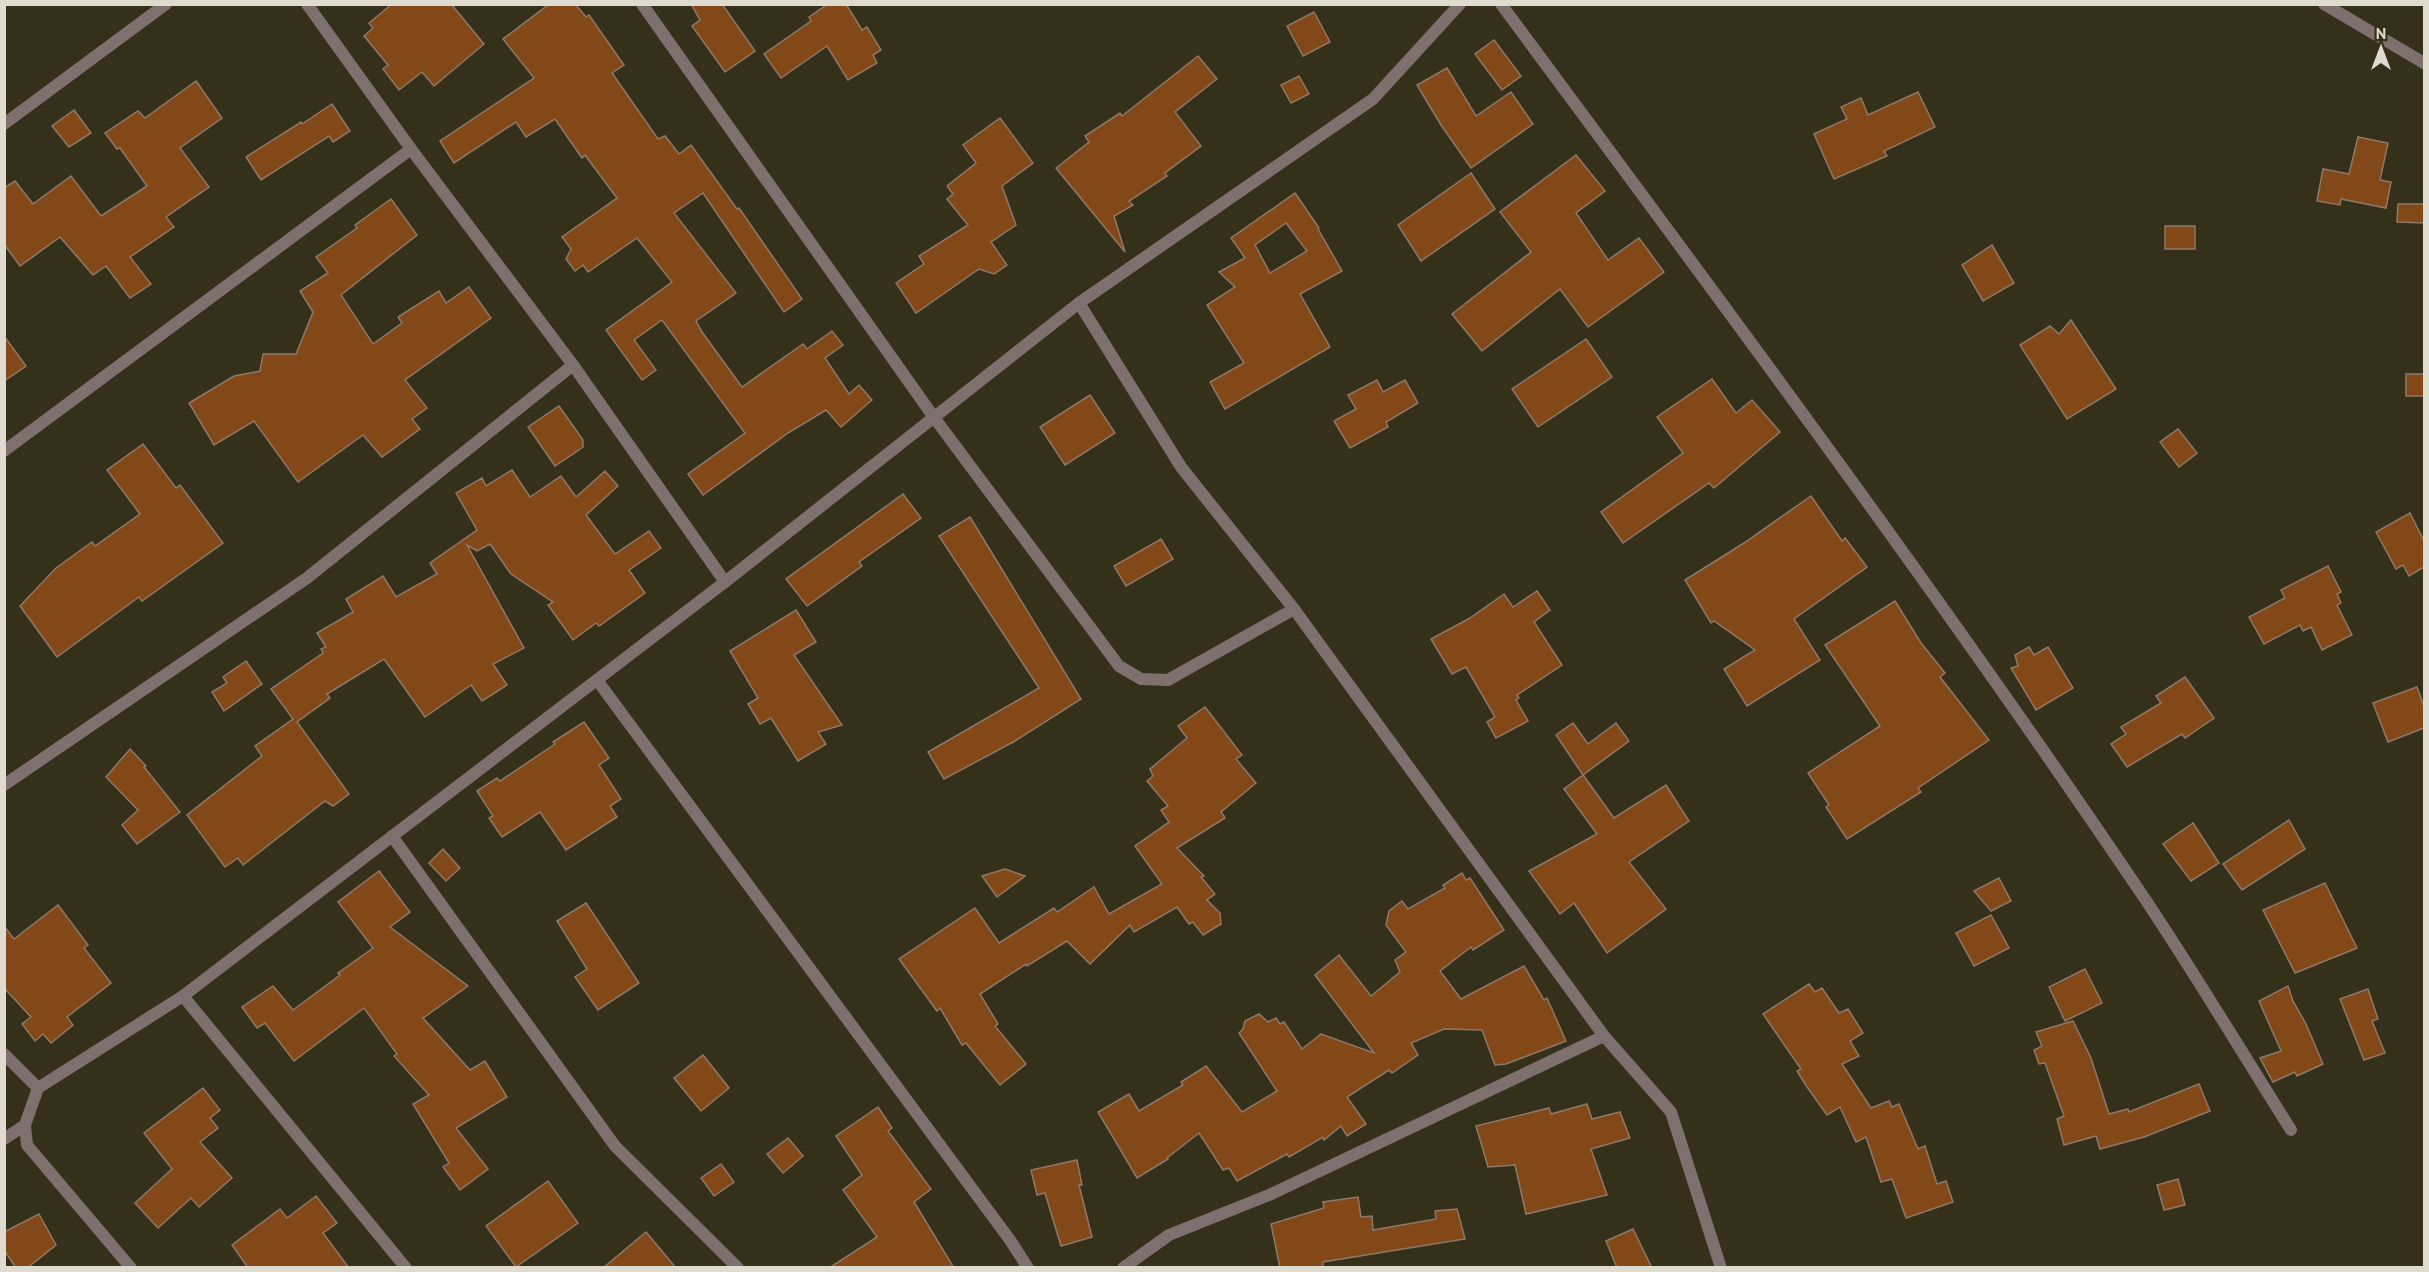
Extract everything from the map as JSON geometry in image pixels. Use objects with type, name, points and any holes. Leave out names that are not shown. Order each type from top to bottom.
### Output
[{"type":"street","points":[[4,124],[166,4]]},
{"type":"street","points":[[307,4],[411,149],[573,364],[724,582]]},
{"type":"street","points":[[642,4],[933,416],[1119,666],[1141,678],[1168,680],[1294,609]]},
{"type":"street","points":[[131,1268],[27,1145],[25,1125],[38,1088],[183,996],[724,582],[1079,303],[1373,99],[1460,4]]},
{"type":"street","points":[[1501,4],[1768,365],[1971,649],[2148,904],[2291,1130]]},
{"type":"street","points":[[2324,4],[2424,63]]},
{"type":"street","points":[[4,451],[411,149]]},
{"type":"street","points":[[1079,303],[1181,467],[1294,609],[1604,1036],[1671,1112],[1721,1268]]},
{"type":"street","points":[[4,785],[307,578],[573,364]]},
{"type":"street","points":[[597,680],[1010,1240],[1028,1268]]},
{"type":"street","points":[[392,836],[615,1146],[738,1268]]},
{"type":"street","points":[[183,996],[406,1268]]},
{"type":"street","points":[[1123,1268],[1169,1235],[1269,1195],[1604,1036]]},
{"type":"street","points":[[4,1054],[38,1088]]},
{"type":"street","points":[[4,1139],[25,1125]]},
{"type":"building","points":[[392,4],[451,4],[484,44],[434,86],[422,72],[399,90],[383,69],[388,65],[364,36],[373,28],[369,23]]},
{"type":"building","points":[[691,4],[722,4],[755,51],[725,72],[692,26],[700,20]]},
{"type":"building","points":[[828,4],[846,4],[862,30],[867,27],[881,50],[873,55],[877,63],[848,80],[827,46],[781,78],[764,54],[811,21],[809,17]]},
{"type":"building","points":[[548,5],[576,5],[586,17],[589,15],[624,65],[612,73],[658,139],[665,136],[679,154],[691,145],[737,209],[739,208],[802,299],[784,312],[703,193],[674,213],[736,293],[696,321],[742,387],[803,344],[807,349],[832,331],[843,345],[825,358],[849,394],[859,385],[872,400],[841,427],[826,410],[788,433],[703,495],[688,474],[745,433],[662,320],[634,340],[656,370],[642,380],[606,330],[672,282],[637,238],[588,272],[583,265],[575,271],[566,259],[571,249],[562,237],[617,198],[585,155],[582,158],[555,119],[526,137],[516,122],[454,163],[440,141],[534,78],[503,39]]},
{"type":"building","points":[[1314,12],[1330,42],[1303,56],[1287,26]]},
{"type":"building","points":[[1494,40],[1521,76],[1502,90],[1475,54]]},
{"type":"building","points":[[1198,56],[1217,79],[1175,112],[1201,146],[1165,173],[1167,176],[1129,201],[1133,205],[1114,216],[1125,252],[1056,168],[1089,142],[1085,136],[1120,113],[1122,116]]},
{"type":"building","points":[[1447,68],[1476,116],[1511,92],[1533,124],[1471,168],[1417,85]]},
{"type":"building","points":[[1299,76],[1309,94],[1291,103],[1281,85]]},
{"type":"building","points":[[196,81],[222,118],[180,148],[209,187],[166,217],[174,227],[130,257],[151,284],[130,298],[106,266],[93,275],[60,237],[20,266],[4,244],[4,188],[15,181],[33,204],[71,176],[101,216],[147,186],[120,148],[117,149],[105,133],[138,111],[145,118]]},
{"type":"building","points":[[1918,92],[1935,127],[1884,151],[1887,156],[1834,179],[1814,134],[1847,119],[1841,107],[1861,98],[1868,115]]},
{"type":"building","points":[[332,104],[350,131],[333,142],[329,136],[261,180],[246,157]]},
{"type":"building","points":[[74,110],[91,133],[69,147],[52,126]]},
{"type":"building","points":[[1000,118],[1033,163],[1002,186],[1016,225],[991,242],[1007,265],[994,274],[979,269],[916,313],[896,283],[924,264],[919,256],[968,225],[947,199],[953,194],[947,186],[976,163],[963,145]]},
{"type":"building","points":[[2358,137],[2388,143],[2380,180],[2391,182],[2386,208],[2341,199],[2340,205],[2317,201],[2323,169],[2349,174]]},
{"type":"building","points":[[1576,155],[1605,191],[1576,213],[1608,260],[1639,238],[1664,272],[1588,327],[1560,289],[1482,351],[1452,314],[1531,252],[1500,212]]},
{"type":"building","points":[[1471,173],[1495,209],[1421,261],[1398,225]]},
{"type":"building","points":[[1295,193],[1319,228],[1342,271],[1300,294],[1330,347],[1225,409],[1210,382],[1244,363],[1207,305],[1235,287],[1219,272],[1245,258],[1231,238]],"holes":[[[1286,223],[1307,251],[1270,273],[1255,245]]]},
{"type":"building","points":[[391,199],[417,235],[341,295],[373,344],[402,323],[398,317],[439,291],[446,303],[469,287],[491,318],[405,380],[427,408],[412,419],[420,429],[382,457],[363,435],[298,482],[254,421],[214,445],[189,403],[234,376],[260,371],[263,354],[296,354],[313,312],[300,291],[328,273],[316,257],[357,228],[355,225]]},
{"type":"building","points":[[2398,204],[2424,204],[2424,223],[2397,222]]},
{"type":"building","points":[[2165,226],[2195,226],[2195,249],[2165,249]]},
{"type":"building","points":[[1992,245],[2014,283],[1983,301],[1962,265]]},
{"type":"building","points":[[2071,320],[2116,389],[2067,419],[2020,345],[2050,326],[2059,334]]},
{"type":"building","points":[[4,336],[26,366],[4,381]]},
{"type":"building","points":[[1586,339],[1612,377],[1538,427],[1512,389]]},
{"type":"building","points":[[2406,374],[2424,374],[2424,396],[2406,396]]},
{"type":"building","points":[[1712,379],[1736,413],[1752,400],[1780,432],[1714,488],[1709,483],[1623,543],[1601,512],[1683,453],[1657,417]]},
{"type":"building","points":[[1377,380],[1383,392],[1405,380],[1418,403],[1386,422],[1388,427],[1350,448],[1334,421],[1356,409],[1348,395]]},
{"type":"building","points":[[1090,395],[1115,433],[1065,465],[1040,427]]},
{"type":"building","points":[[559,406],[583,440],[583,447],[555,466],[528,427]]},
{"type":"building","points":[[2178,429],[2197,453],[2179,467],[2160,442]]},
{"type":"building","points":[[143,444],[176,488],[180,485],[223,543],[142,601],[139,597],[57,657],[20,606],[56,568],[92,542],[95,546],[140,514],[107,470]]},
{"type":"building","points":[[512,470],[530,497],[561,476],[576,497],[605,471],[618,486],[586,515],[615,554],[649,531],[661,548],[629,570],[645,593],[599,626],[596,623],[573,640],[548,605],[553,602],[511,574],[490,544],[477,551],[467,545],[524,648],[493,664],[507,685],[482,701],[471,685],[425,717],[384,659],[327,694],[330,698],[297,722],[349,794],[333,806],[325,801],[243,865],[238,858],[225,867],[187,815],[262,756],[255,746],[293,719],[271,689],[323,653],[321,649],[326,647],[317,633],[353,612],[346,599],[383,576],[396,597],[437,574],[430,563],[477,530],[456,493],[482,478],[486,486]]},
{"type":"building","points":[[903,494],[921,518],[859,562],[862,566],[807,606],[786,579]]},
{"type":"building","points":[[1811,496],[1842,541],[1845,538],[1867,567],[1794,619],[1820,660],[1747,706],[1724,669],[1755,650],[1714,621],[1711,623],[1685,580],[1744,543]]},
{"type":"building","points":[[2410,513],[2424,541],[2424,567],[2409,576],[2403,565],[2396,569],[2376,532]]},
{"type":"building","points":[[970,517],[1081,699],[1015,741],[944,779],[928,752],[1039,688],[939,536]]},
{"type":"building","points":[[1161,539],[1173,559],[1126,586],[1114,566]]},
{"type":"building","points":[[2328,566],[2341,592],[2337,594],[2341,603],[2337,605],[2352,635],[2322,650],[2311,627],[2303,631],[2300,625],[2264,644],[2249,617],[2285,598],[2281,590]]},
{"type":"building","points":[[1537,591],[1550,610],[1534,622],[1562,665],[1517,695],[1519,698],[1516,700],[1528,721],[1496,738],[1487,722],[1495,717],[1466,667],[1452,674],[1431,639],[1470,618],[1504,594],[1513,607]]},
{"type":"building","points":[[1895,601],[1921,643],[1945,673],[1940,677],[1989,740],[1918,788],[1921,792],[1847,839],[1826,807],[1829,805],[1808,773],[1880,726],[1825,645]]},
{"type":"building","points":[[796,610],[816,642],[794,655],[842,725],[818,732],[826,744],[798,761],[771,718],[760,724],[748,704],[758,698],[730,651]]},
{"type":"building","points":[[2029,647],[2034,655],[2048,647],[2073,688],[2036,710],[2011,668],[2018,666],[2015,655]]},
{"type":"building","points":[[246,661],[262,684],[224,711],[212,692],[227,683],[223,677]]},
{"type":"building","points":[[2185,677],[2214,718],[2185,738],[2182,734],[2127,767],[2111,744],[2126,734],[2121,727],[2161,703],[2156,696]]},
{"type":"building","points":[[2417,687],[2424,707],[2424,728],[2388,742],[2373,703]]},
{"type":"building","points":[[1205,707],[1242,755],[1236,759],[1256,783],[1221,812],[1225,818],[1177,848],[1204,876],[1201,877],[1215,894],[1207,900],[1220,913],[1221,924],[1203,935],[1193,922],[1189,924],[1177,907],[1134,932],[1130,925],[1090,964],[1067,941],[980,994],[998,1024],[995,1026],[1026,1064],[1000,1085],[966,1043],[962,1045],[940,1008],[937,1011],[899,959],[975,908],[999,943],[1054,908],[1057,912],[1094,887],[1109,914],[1162,884],[1135,846],[1169,822],[1161,810],[1168,806],[1147,781],[1153,776],[1150,769],[1187,738],[1178,726]]},
{"type":"building","points":[[584,722],[609,758],[599,765],[621,799],[610,806],[617,817],[566,850],[540,812],[502,837],[489,818],[493,816],[477,791],[497,778],[500,781]]},
{"type":"building","points":[[1573,723],[1588,744],[1616,723],[1629,741],[1583,775],[1556,735]]},
{"type":"building","points":[[130,749],[146,766],[144,767],[180,812],[137,844],[122,825],[138,810],[106,777]]},
{"type":"building","points":[[1583,775],[1614,818],[1666,785],[1689,821],[1629,862],[1666,909],[1607,953],[1574,903],[1560,914],[1529,871],[1597,834],[1564,789]]},
{"type":"building","points":[[2289,820],[2305,849],[2242,890],[2223,864]]},
{"type":"building","points":[[2193,823],[2219,863],[2191,881],[2163,844]]},
{"type":"building","points":[[443,849],[460,868],[446,881],[429,863]]},
{"type":"building","points":[[1005,869],[1025,876],[997,897],[982,876]]},
{"type":"building","points":[[379,871],[410,912],[390,927],[468,986],[423,1018],[470,1070],[485,1061],[507,1097],[456,1128],[488,1169],[460,1190],[443,1167],[449,1163],[413,1104],[429,1095],[394,1056],[397,1054],[364,1008],[294,1061],[265,1023],[257,1028],[242,1007],[273,986],[293,1010],[373,948],[338,902]]},
{"type":"building","points":[[1462,873],[1466,880],[1470,878],[1504,930],[1473,950],[1471,947],[1440,971],[1461,999],[1524,966],[1544,1000],[1547,998],[1566,1041],[1506,1064],[1495,1065],[1482,1030],[1444,1029],[1411,1043],[1418,1055],[1392,1073],[1389,1070],[1347,1097],[1366,1124],[1347,1136],[1341,1126],[1324,1140],[1323,1137],[1289,1157],[1287,1154],[1237,1181],[1229,1168],[1223,1170],[1199,1133],[1168,1159],[1137,1178],[1098,1112],[1129,1094],[1139,1111],[1183,1085],[1181,1082],[1206,1066],[1242,1112],[1277,1091],[1239,1033],[1245,1021],[1259,1014],[1268,1022],[1276,1018],[1280,1024],[1284,1022],[1302,1049],[1321,1034],[1374,1053],[1315,975],[1339,955],[1371,996],[1400,972],[1395,960],[1406,952],[1386,925],[1389,911],[1402,901],[1408,909],[1445,888],[1443,885]]},
{"type":"building","points":[[1999,878],[2011,901],[1991,911],[1974,891]]},
{"type":"building","points":[[2325,883],[2357,948],[2295,973],[2263,910]]},
{"type":"building","points":[[586,903],[639,983],[598,1010],[575,977],[587,969],[557,921]]},
{"type":"building","points":[[58,905],[88,945],[84,948],[111,983],[67,1017],[73,1025],[51,1043],[43,1034],[35,1041],[22,1024],[31,1017],[4,988],[4,926],[14,939]]},
{"type":"building","points":[[1991,915],[2009,948],[1974,966],[1956,933]]},
{"type":"building","points":[[2085,969],[2102,1003],[2065,1021],[2049,987]]},
{"type":"building","points":[[1809,984],[1815,992],[1822,988],[1839,1013],[1848,1009],[1863,1033],[1850,1041],[1859,1056],[1842,1064],[1871,1108],[1889,1101],[1892,1107],[1899,1104],[1918,1149],[1925,1146],[1937,1184],[1946,1181],[1953,1202],[1906,1218],[1892,1179],[1881,1182],[1866,1137],[1856,1142],[1840,1107],[1827,1115],[1807,1087],[1797,1071],[1801,1069],[1763,1014]]},
{"type":"building","points":[[2288,986],[2323,1064],[2297,1076],[2295,1072],[2273,1082],[2260,1058],[2281,1051],[2259,1001]]},
{"type":"building","points":[[2368,989],[2378,1019],[2372,1021],[2385,1053],[2364,1060],[2340,999]]},
{"type":"building","points":[[2073,1021],[2091,1058],[2109,1114],[2128,1109],[2129,1112],[2199,1084],[2210,1111],[2144,1137],[2100,1149],[2096,1136],[2064,1145],[2057,1119],[2064,1116],[2045,1063],[2039,1064],[2034,1050],[2042,1046],[2036,1032]]},
{"type":"building","points":[[703,1055],[729,1088],[701,1111],[674,1078]]},
{"type":"building","points":[[203,1088],[220,1110],[210,1118],[218,1128],[200,1142],[232,1178],[199,1207],[191,1198],[158,1228],[135,1203],[172,1169],[144,1133]]},
{"type":"building","points":[[1587,1104],[1592,1119],[1620,1112],[1630,1138],[1591,1149],[1607,1195],[1526,1214],[1515,1165],[1488,1167],[1476,1126],[1549,1108],[1551,1114]]},
{"type":"building","points":[[878,1107],[892,1128],[888,1131],[931,1189],[914,1202],[954,1268],[829,1268],[877,1237],[843,1190],[862,1175],[836,1136]]},
{"type":"building","points":[[788,1138],[803,1156],[783,1173],[767,1154]]},
{"type":"building","points":[[1077,1160],[1082,1185],[1079,1185],[1092,1237],[1061,1246],[1045,1193],[1037,1195],[1031,1170]]},
{"type":"building","points":[[721,1164],[734,1182],[714,1196],[701,1178]]},
{"type":"building","points":[[2178,1179],[2185,1205],[2164,1210],[2157,1185]]},
{"type":"building","points":[[548,1181],[578,1223],[516,1267],[486,1226]]},
{"type":"building","points":[[316,1196],[337,1223],[323,1233],[349,1268],[248,1268],[232,1245],[280,1209],[287,1218]]},
{"type":"building","points":[[1358,1197],[1361,1217],[1372,1216],[1373,1230],[1436,1219],[1435,1211],[1457,1209],[1465,1239],[1323,1262],[1323,1268],[1280,1268],[1271,1224],[1324,1208],[1323,1202]]},
{"type":"building","points":[[39,1214],[56,1245],[27,1268],[16,1268],[4,1250],[4,1232]]},
{"type":"building","points":[[1633,1229],[1652,1268],[1617,1268],[1606,1241]]},
{"type":"building","points":[[646,1232],[676,1268],[603,1268]]}]
